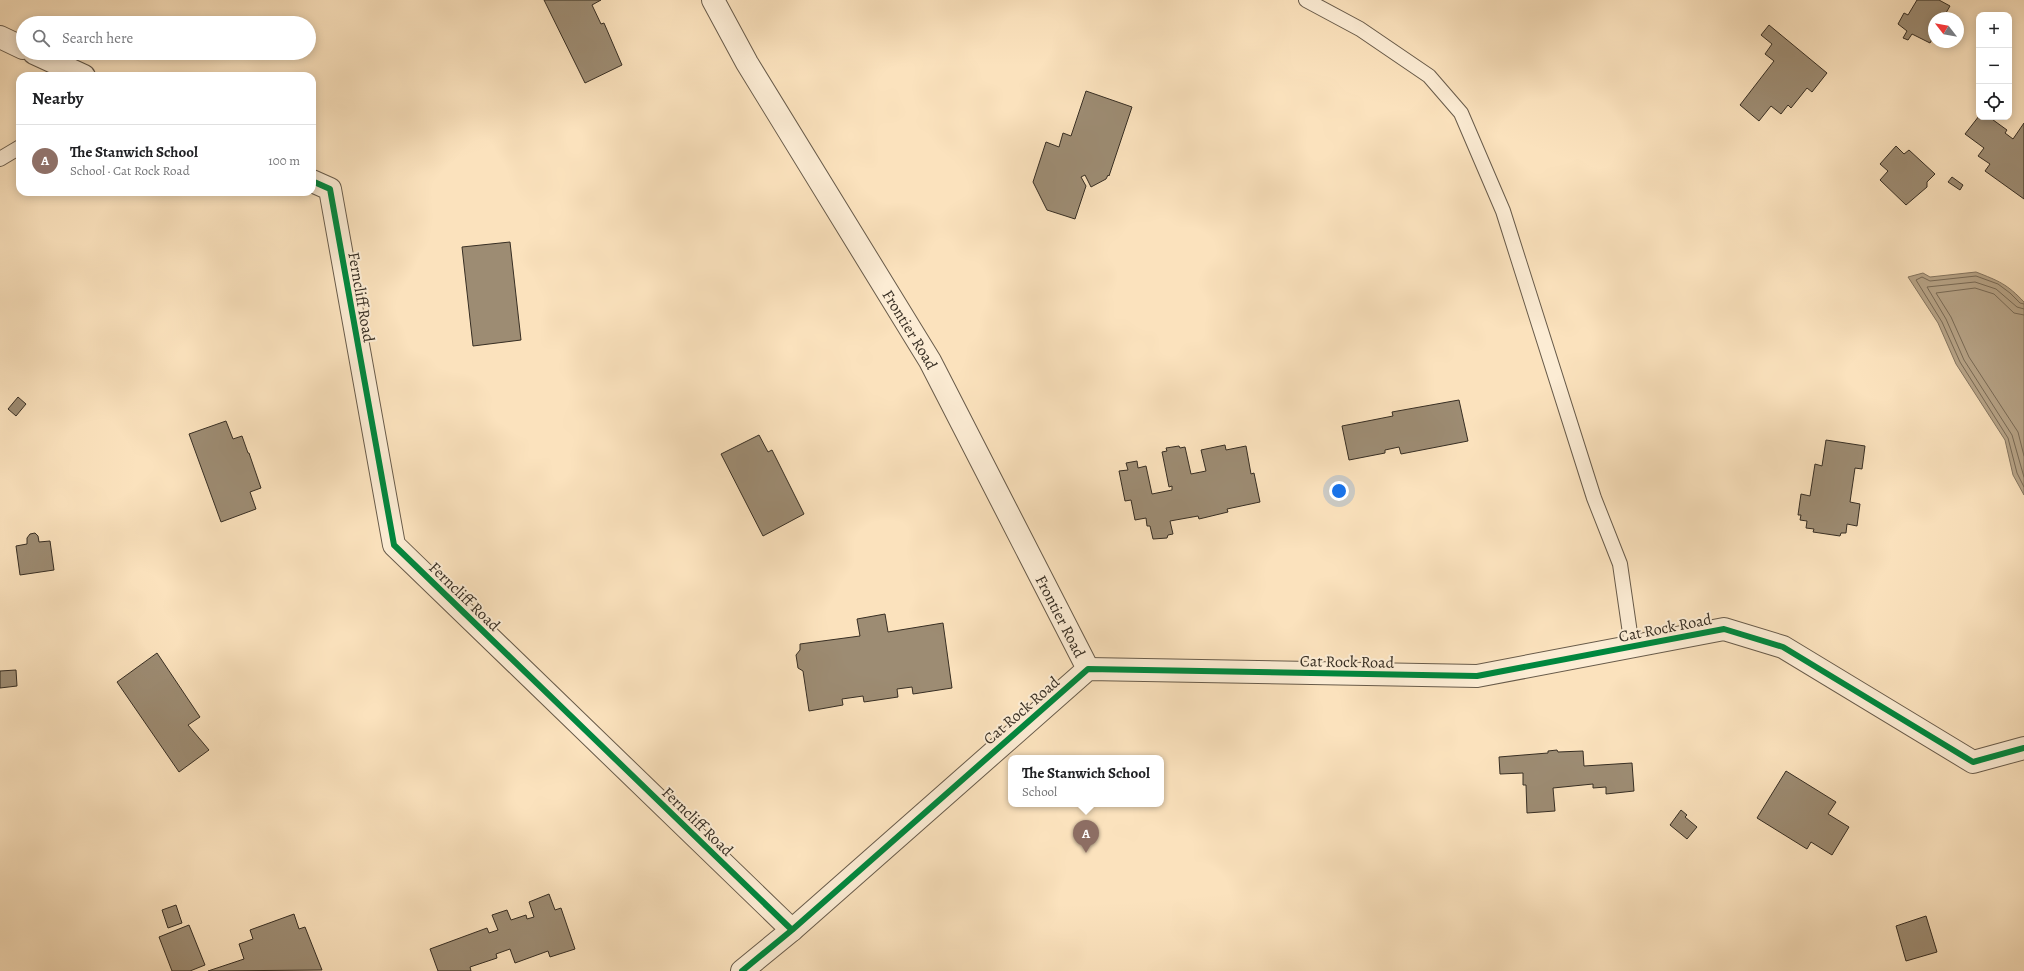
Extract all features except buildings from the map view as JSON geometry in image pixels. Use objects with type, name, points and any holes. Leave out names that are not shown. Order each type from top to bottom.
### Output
[{"type":"street","name":"Frontier Road","points":[[713,0],[747,63],[930,361],[1088,669]]},
{"type":"street","points":[[0,37],[16,45]]},
{"type":"street","points":[[47,60],[69,72]]},
{"type":"street","name":"Ferncliff Road","points":[[316,183],[330,189],[394,546],[792,930]]},
{"type":"street","name":"Cat Rock Road","points":[[742,971],[792,930],[1088,669],[1477,676],[1724,629],[1783,647],[1973,762],[2024,748]]},
{"type":"lane","points":[[1306,0],[1360,28],[1429,76],[1461,112],[1503,210],[1594,498],[1620,564],[1632,647]]},
{"type":"lane","points":[[0,158],[16,149]]},
{"type":"water","points":[[1976,272],[2002,284],[2013,291],[2024,302],[2024,495],[2013,475],[2005,440],[1956,364],[1938,323],[1908,277],[1923,273],[1930,277]]},
{"type":"cycle path","points":[[316,183],[330,189],[394,545],[792,930]]},
{"type":"cycle path","points":[[742,971],[792,930],[1088,669],[1477,676],[1724,629],[1783,647],[1973,762],[2024,748]]},
{"type":"place","name":"The Stanwich School","points":[[1086,853]]}]
